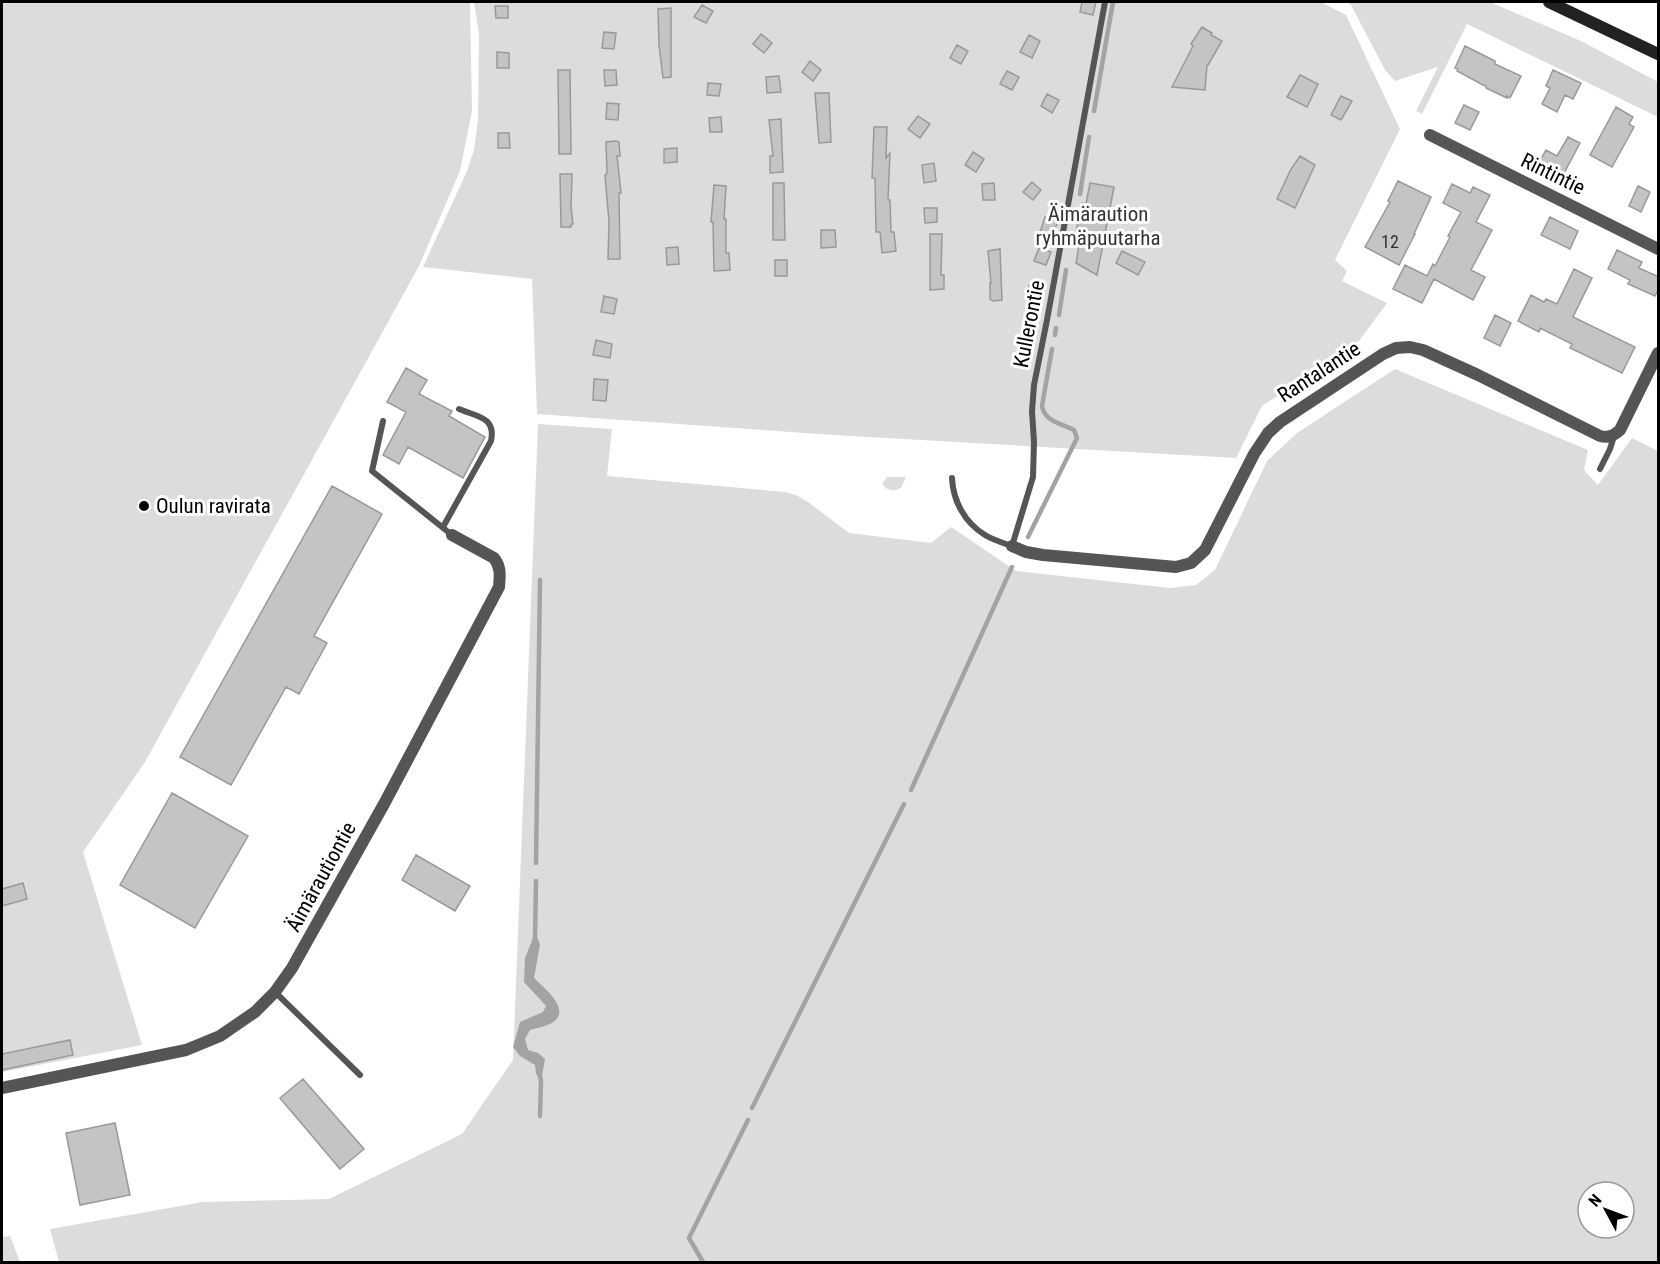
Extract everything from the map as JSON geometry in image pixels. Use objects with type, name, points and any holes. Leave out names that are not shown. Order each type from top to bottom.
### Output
[{"type":"main road","points":[[1549,2],[1659,54]]},
{"type":"street","name":"Rintintie","points":[[1430,135],[1659,249]]},
{"type":"street","name":"Rantalantie","points":[[1012,546],[1026,552],[1043,555],[1176,567],[1191,563],[1205,550],[1254,454],[1268,434],[1280,422],[1383,354],[1396,348],[1410,347],[1423,350],[1600,436],[1607,438],[1614,435]]},
{"type":"street","points":[[1614,435],[1620,430],[1659,353]]},
{"type":"street","name":"Äimärautiontie","points":[[2,1088],[186,1050],[220,1036],[255,1012],[275,992],[292,968],[384,804],[499,587],[501,575],[499,564],[494,558],[447,531]]},
{"type":"lane","name":"Kullerontie","points":[[1012,546],[1033,477],[1034,385],[1105,2]]},
{"type":"lane","points":[[383,421],[372,471],[447,531],[491,441],[494,429],[489,422],[459,409]]},
{"type":"lane","points":[[1600,469],[1614,435]]},
{"type":"lane","points":[[952,478],[952,489],[957,504],[966,518],[986,536],[1012,546]]},
{"type":"lane","points":[[275,992],[360,1075]]},
{"type":"green space","name":"Oulun ravirata","points":[[2,2],[470,2],[472,111],[460,171],[419,266],[145,762],[83,852],[142,1045],[2,1072]]},
{"type":"green space","name":"Äimäraution ryhmäpuutarha","points":[[474,2],[1321,2],[1346,15],[1400,129],[1335,260],[1347,271],[1342,281],[1387,303],[1359,341],[1262,406],[1236,458],[834,435],[537,414],[532,279],[423,267],[467,171],[474,150],[478,120],[479,34]]},
{"type":"green space","points":[[1347,2],[1490,2],[1581,41],[1658,82],[1658,117],[1467,24],[1422,114],[1416,111],[1438,67],[1395,81],[1385,70],[1351,5]]},
{"type":"green space","points":[[1395,369],[1588,450],[1584,470],[1598,485],[1632,438],[1658,451],[1658,1262],[59,1262],[50,1229],[203,1202],[329,1199],[462,1134],[513,1060],[538,424],[612,429],[607,476],[785,492],[808,502],[849,533],[931,543],[951,527],[1016,571],[1170,588],[1196,585],[1215,570],[1267,461],[1297,433]]},
{"type":"green space","points":[[887,477],[906,477],[901,488],[893,490],[882,484]]},
{"type":"green space","points":[[10,1236],[20,1262],[2,1262],[2,1237]]},
{"type":"shaded area","points":[[535,933],[540,944],[534,978],[554,999],[559,1012],[558,1018],[552,1023],[530,1030],[525,1039],[528,1050],[538,1053],[545,1059],[541,1081],[536,1074],[535,1065],[520,1056],[513,1047],[520,1022],[543,1012],[546,1006],[524,982],[525,958]]},
{"type":"building","points":[[1082,2],[1096,2],[1093,15],[1080,12]]},
{"type":"building","points":[[702,5],[713,11],[706,23],[694,17]]},
{"type":"building","points":[[495,6],[508,6],[508,18],[496,18]]},
{"type":"building","points":[[671,8],[671,77],[663,78],[658,9]]},
{"type":"building","points":[[1202,27],[1222,41],[1207,65],[1205,90],[1172,87],[1193,46],[1191,44]]},
{"type":"building","points":[[604,32],[616,33],[614,49],[602,48]]},
{"type":"building","points":[[761,34],[772,43],[764,53],[753,44]]},
{"type":"building","points":[[1029,35],[1040,41],[1032,58],[1020,52]]},
{"type":"building","points":[[957,45],[968,51],[961,64],[950,58]]},
{"type":"building","points":[[1465,46],[1521,76],[1510,98],[1486,88],[1457,71],[1458,69],[1455,68]]},
{"type":"building","points":[[497,52],[509,53],[509,68],[497,68]]},
{"type":"building","points":[[810,61],[821,70],[813,81],[802,72]]},
{"type":"building","points":[[558,70],[570,70],[571,154],[559,154]]},
{"type":"building","points":[[604,70],[616,70],[617,85],[605,86]]},
{"type":"building","points":[[1553,70],[1581,83],[1573,99],[1565,95],[1557,112],[1542,104],[1550,88],[1546,86]]},
{"type":"building","points":[[1007,71],[1019,77],[1012,90],[1000,84]]},
{"type":"building","points":[[1300,75],[1318,84],[1307,107],[1287,97]]},
{"type":"building","points":[[779,76],[781,92],[767,93],[766,77]]},
{"type":"building","points":[[708,83],[721,84],[719,96],[707,95]]},
{"type":"building","points":[[815,93],[829,93],[831,142],[819,143]]},
{"type":"building","points":[[1047,94],[1059,100],[1052,113],[1041,106]]},
{"type":"building","points":[[1341,96],[1352,101],[1341,120],[1331,115]]},
{"type":"building","points":[[607,103],[619,104],[618,120],[606,119]]},
{"type":"building","points":[[1464,105],[1479,112],[1470,130],[1455,123]]},
{"type":"building","points":[[1616,107],[1633,117],[1629,124],[1634,127],[1612,167],[1590,155]]},
{"type":"building","points":[[918,116],[930,124],[920,138],[908,129]]},
{"type":"building","points":[[721,117],[722,132],[710,132],[709,118]]},
{"type":"building","points":[[781,119],[783,172],[770,173],[770,156],[773,156],[769,120]]},
{"type":"building","points":[[874,127],[887,127],[886,158],[890,153],[888,200],[890,200],[891,232],[894,232],[896,251],[882,253],[880,232],[876,232],[875,178],[872,178]]},
{"type":"building","points":[[498,133],[509,133],[510,148],[498,148]]},
{"type":"building","points":[[1568,137],[1580,143],[1562,177],[1538,164],[1546,150],[1557,156]]},
{"type":"building","points":[[606,142],[619,142],[620,156],[617,156],[621,193],[619,193],[620,259],[608,259]]},
{"type":"building","points":[[677,148],[677,162],[664,163],[664,149]]},
{"type":"building","points":[[973,152],[984,159],[976,172],[965,165]]},
{"type":"building","points":[[1300,156],[1315,165],[1295,208],[1277,199],[1291,169]]},
{"type":"building","points":[[934,163],[936,181],[924,183],[922,165]]},
{"type":"building","points":[[560,174],[572,174],[573,224],[571,227],[561,227]]},
{"type":"building","points":[[1398,181],[1431,197],[1399,265],[1365,247],[1390,202],[1388,201]]},
{"type":"building","points":[[1032,182],[1041,190],[1033,200],[1023,192]]},
{"type":"building","points":[[773,183],[784,183],[785,240],[773,240]]},
{"type":"building","points":[[994,183],[995,200],[983,200],[982,184]]},
{"type":"building","points":[[1090,183],[1114,187],[1097,275],[1076,263],[1081,233],[1076,232],[1082,203],[1086,204]]},
{"type":"building","points":[[1452,184],[1470,193],[1473,187],[1490,195],[1476,222],[1492,230],[1471,270],[1485,277],[1473,300],[1434,279],[1422,303],[1393,289],[1405,265],[1427,276],[1433,264],[1435,266],[1461,212],[1443,203]]},
{"type":"building","points":[[714,185],[726,186],[724,219],[726,219],[726,253],[729,253],[730,270],[714,271],[713,222],[711,222]]},
{"type":"building","points":[[1638,186],[1650,192],[1641,212],[1629,206]]},
{"type":"building","points":[[924,208],[937,208],[937,222],[925,223]]},
{"type":"building","points":[[1045,217],[1058,221],[1052,237],[1040,232]]},
{"type":"building","points":[[1550,217],[1578,231],[1570,249],[1541,235]]},
{"type":"building","points":[[821,230],[835,230],[836,247],[821,248]]},
{"type":"building","points":[[930,234],[942,234],[941,275],[944,275],[944,289],[930,290]]},
{"type":"building","points":[[678,247],[679,264],[667,265],[666,248]]},
{"type":"building","points":[[1039,248],[1051,252],[1046,265],[1034,261]]},
{"type":"building","points":[[1000,249],[1002,300],[993,301],[990,299],[988,251]]},
{"type":"building","points":[[1617,250],[1642,262],[1639,268],[1659,277],[1659,288],[1655,296],[1628,284],[1630,280],[1608,269]]},
{"type":"building","points":[[1122,251],[1145,262],[1138,275],[1116,263]]},
{"type":"building","points":[[775,260],[787,260],[787,276],[775,276]]},
{"type":"building","points":[[1574,269],[1592,278],[1573,317],[1635,347],[1622,373],[1570,348],[1572,344],[1540,328],[1539,332],[1518,321],[1531,295],[1544,302],[1546,299],[1557,304]]},
{"type":"building","points":[[1029,285],[1043,287],[1041,302],[1027,300]]},
{"type":"building","points":[[604,296],[617,299],[614,314],[601,312]]},
{"type":"building","points":[[1495,315],[1511,323],[1500,346],[1484,338]]},
{"type":"building","points":[[596,340],[612,344],[610,358],[593,355]]},
{"type":"building","points":[[406,368],[427,380],[419,394],[452,411],[449,416],[485,437],[463,478],[408,447],[399,464],[383,455],[406,412],[387,402]]},
{"type":"building","points":[[594,379],[608,380],[606,401],[593,400]]},
{"type":"building","points":[[332,486],[382,514],[314,636],[327,643],[299,694],[286,687],[231,785],[180,757]]},
{"type":"building","points":[[172,793],[248,836],[195,928],[120,885]]},
{"type":"building","points":[[416,855],[470,886],[455,911],[402,880]]},
{"type":"building","points":[[23,883],[27,899],[2,906],[2,889]]},
{"type":"building","points":[[70,1040],[73,1055],[2,1070],[2,1054]]},
{"type":"building","points":[[303,1079],[364,1149],[340,1169],[280,1098]]},
{"type":"building","points":[[115,1123],[130,1195],[80,1205],[66,1133]]},
{"type":"waterway","points":[[1094,111],[1113,2]]},
{"type":"waterway","points":[[1080,194],[1089,137]]},
{"type":"waterway","points":[[1059,315],[1066,270]]},
{"type":"waterway","points":[[1055,335],[1056,328]]},
{"type":"waterway","points":[[1028,537],[1077,438],[1074,430],[1050,419],[1043,411],[1052,349]]},
{"type":"waterway","points":[[911,790],[1012,567]]},
{"type":"waterway","points":[[536,863],[540,580]]},
{"type":"waterway","points":[[752,1108],[904,804]]},
{"type":"waterway","points":[[535,939],[536,881]]},
{"type":"waterway","points":[[540,1076],[540,1116]]},
{"type":"waterway","points":[[703,1262],[689,1238],[748,1120]]},
{"type":"place","name":"Oulun ravirata","points":[[144,506]]}]
